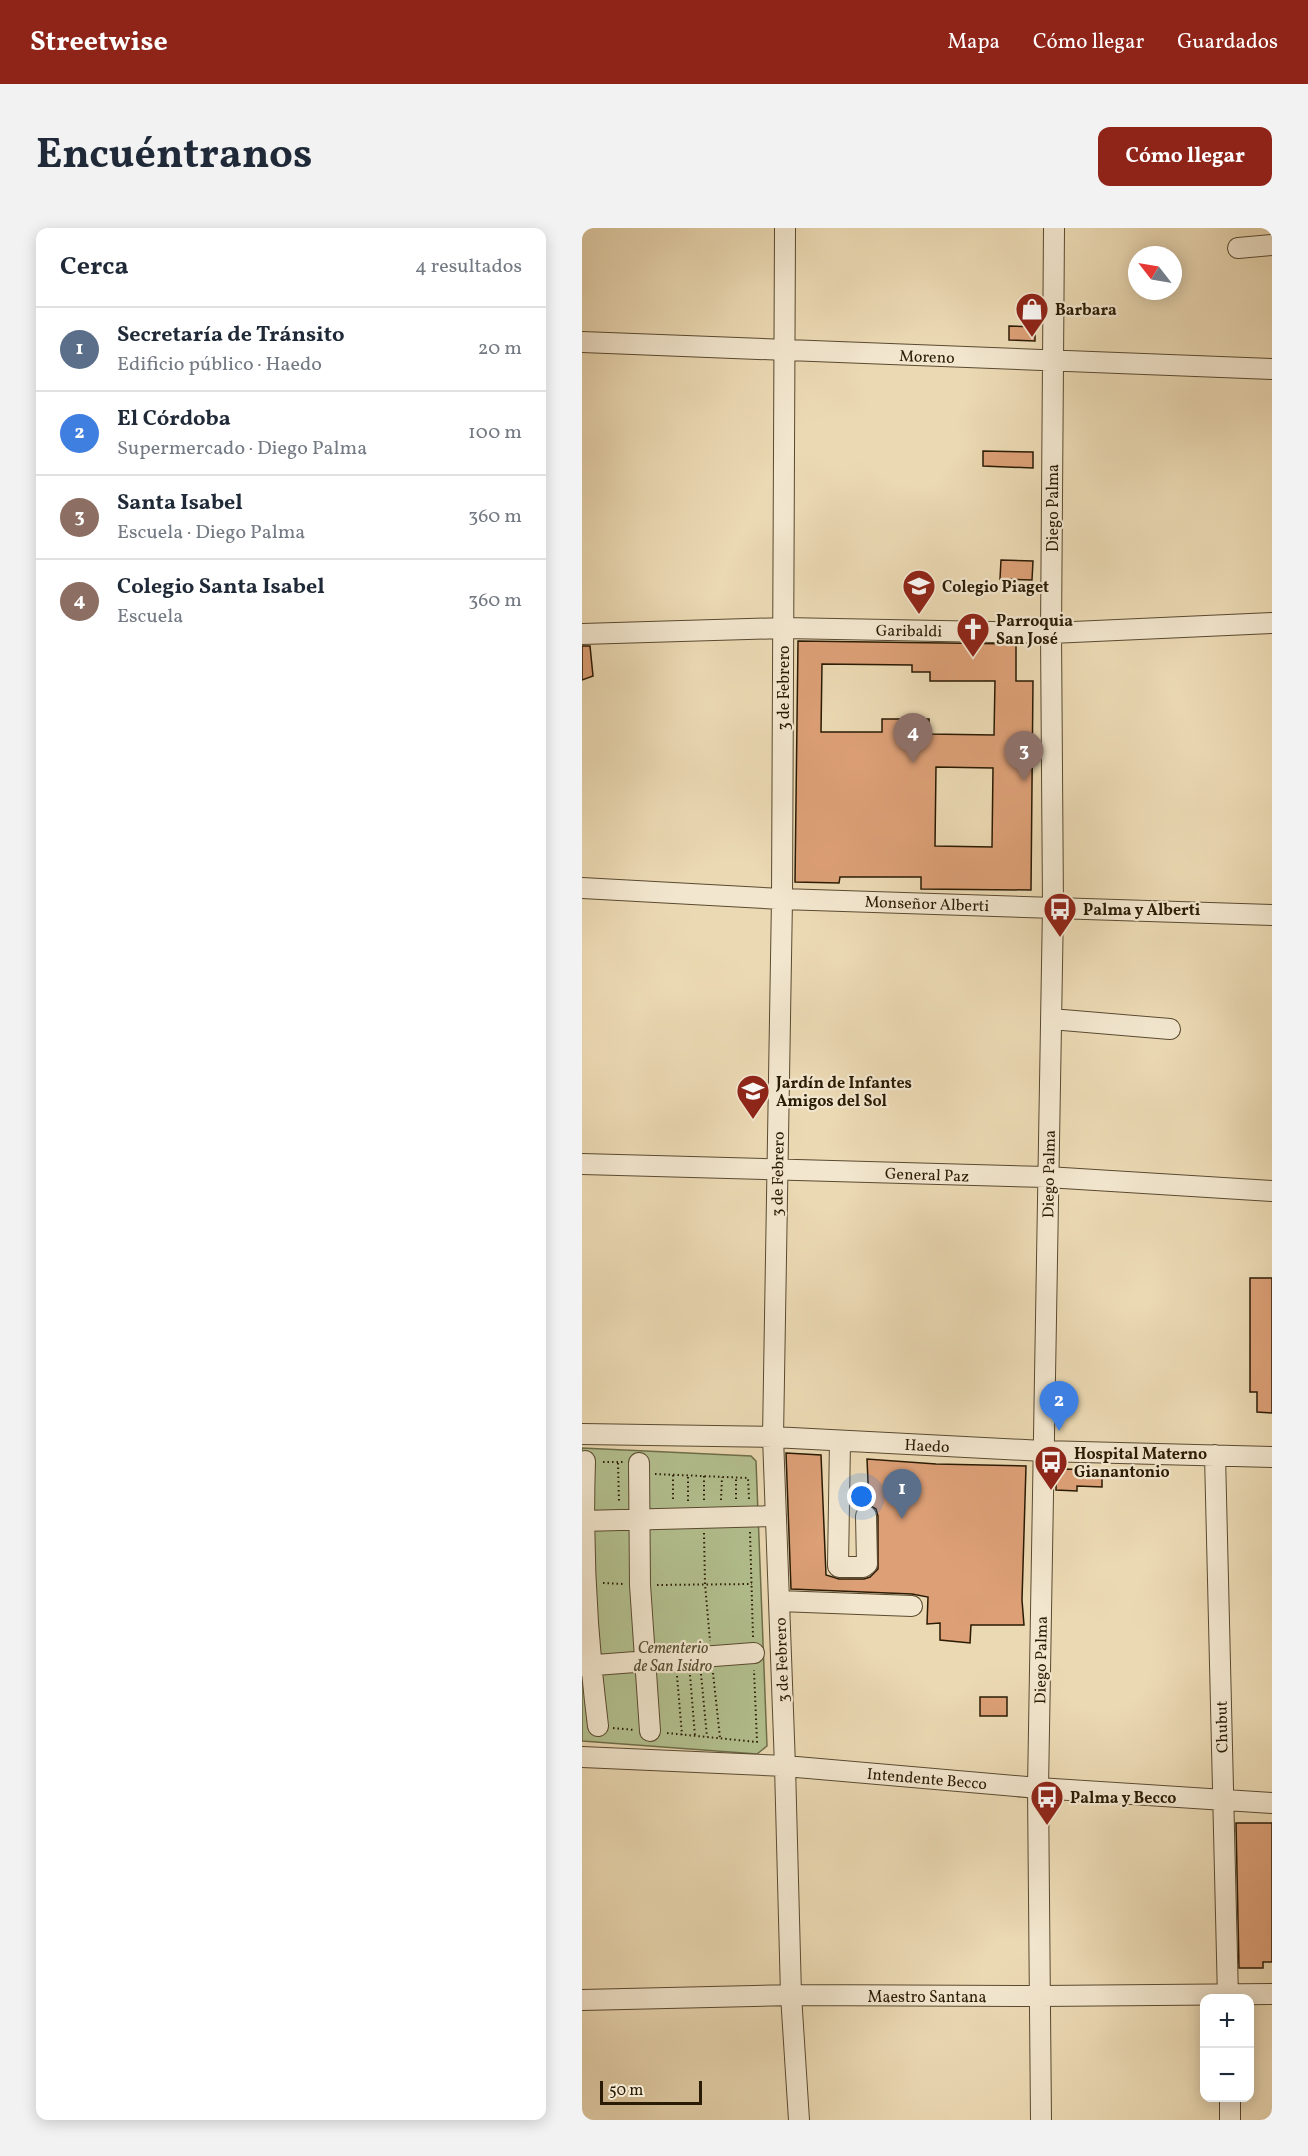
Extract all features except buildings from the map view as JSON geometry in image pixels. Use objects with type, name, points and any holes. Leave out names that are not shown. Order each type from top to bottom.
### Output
[{"type":"street","name":"3 de Febrero","points":[[785,228],[782,899],[772,1437],[791,1995],[799,2120]]},
{"type":"street","name":"Diego Palma","points":[[1041,2120],[1038,1788],[1053,907],[1051,633],[1054,228]]},
{"type":"street","points":[[1238,248],[1272,245]]},
{"type":"street","name":"Moreno","points":[[582,342],[1272,369]]},
{"type":"street","name":"Garibaldi","points":[[582,634],[784,628],[1051,633],[1272,623]]},
{"type":"street","name":"Monseñor Alberti","points":[[582,888],[782,899],[1272,915]]},
{"type":"street","points":[[1050,1019],[1170,1029]]},
{"type":"street","name":"General Paz","points":[[582,1164],[1047,1178],[1272,1191]]},
{"type":"street","name":"Haedo","points":[[582,1434],[772,1437],[1043,1450],[1272,1457]]},
{"type":"street","points":[[840,1441],[839,1567],[863,1567],[867,1564],[866,1516]]},
{"type":"street","name":"Chubut","points":[[1215,1455],[1228,1994]]},
{"type":"street","points":[[585,1461],[582,1521],[586,1665],[598,1726]]},
{"type":"street","points":[[639,1463],[629,1520],[640,1585],[650,1731]]},
{"type":"street","points":[[582,1521],[776,1516]]},
{"type":"street","points":[[779,1601],[912,1606]]},
{"type":"street","points":[[586,1665],[754,1653]]},
{"type":"street","name":"Intendente Becco","points":[[582,1756],[785,1766],[1038,1788],[1272,1803]]},
{"type":"street","name":"Maestro Santana","points":[[1254,1995],[1272,1994]]},
{"type":"street","name":"Maestro Santana","points":[[582,2000],[791,1995],[1200,1996]]},
{"type":"street","points":[[1230,2102],[1230,2120]]},
{"type":"path","points":[[585,1461],[639,1463]]},
{"type":"path","points":[[618,1462],[629,1520]]},
{"type":"path","points":[[655,1474],[748,1478],[712,1518]]},
{"type":"path","points":[[673,1475],[712,1518]]},
{"type":"path","points":[[598,1726],[757,1742],[752,1584],[688,1475]]},
{"type":"path","points":[[705,1476],[712,1518]]},
{"type":"path","points":[[720,1738],[705,1584],[712,1518],[722,1477]]},
{"type":"path","points":[[712,1518],[736,1477]]},
{"type":"path","points":[[584,1582],[640,1585],[752,1584]]},
{"type":"path","points":[[701,1674],[707,1737]]},
{"type":"path","points":[[690,1675],[695,1736]]},
{"type":"path","points":[[677,1676],[682,1735]]},
{"type":"green space","name":"Cementerio de San Isidro","points":[[582,1448],[751,1456],[756,1461],[767,1746],[757,1754],[582,1741]]},
{"type":"place","name":"Barbara","points":[[1032,338]]},
{"type":"place","name":"Colegio Piaget","points":[[919,615]]},
{"type":"place","name":"Parroquia San José","points":[[973,658]]},
{"type":"place","name":"Colegio Santa Isabel","points":[[913,763]]},
{"type":"place","name":"Santa Isabel","points":[[1024,781]]},
{"type":"place","name":"Palma y Alberti","points":[[1060,938]]},
{"type":"place","name":"Jardín de Infantes Amigos del Sol","points":[[753,1120]]},
{"type":"place","name":"El Córdoba","points":[[1059,1431]]},
{"type":"place","name":"Hospital Materno Gianantonio","points":[[1051,1491]]},
{"type":"place","name":"Secretaría de Tránsito","points":[[902,1519]]},
{"type":"place","name":"Palma y Becco","points":[[1047,1826]]}]
